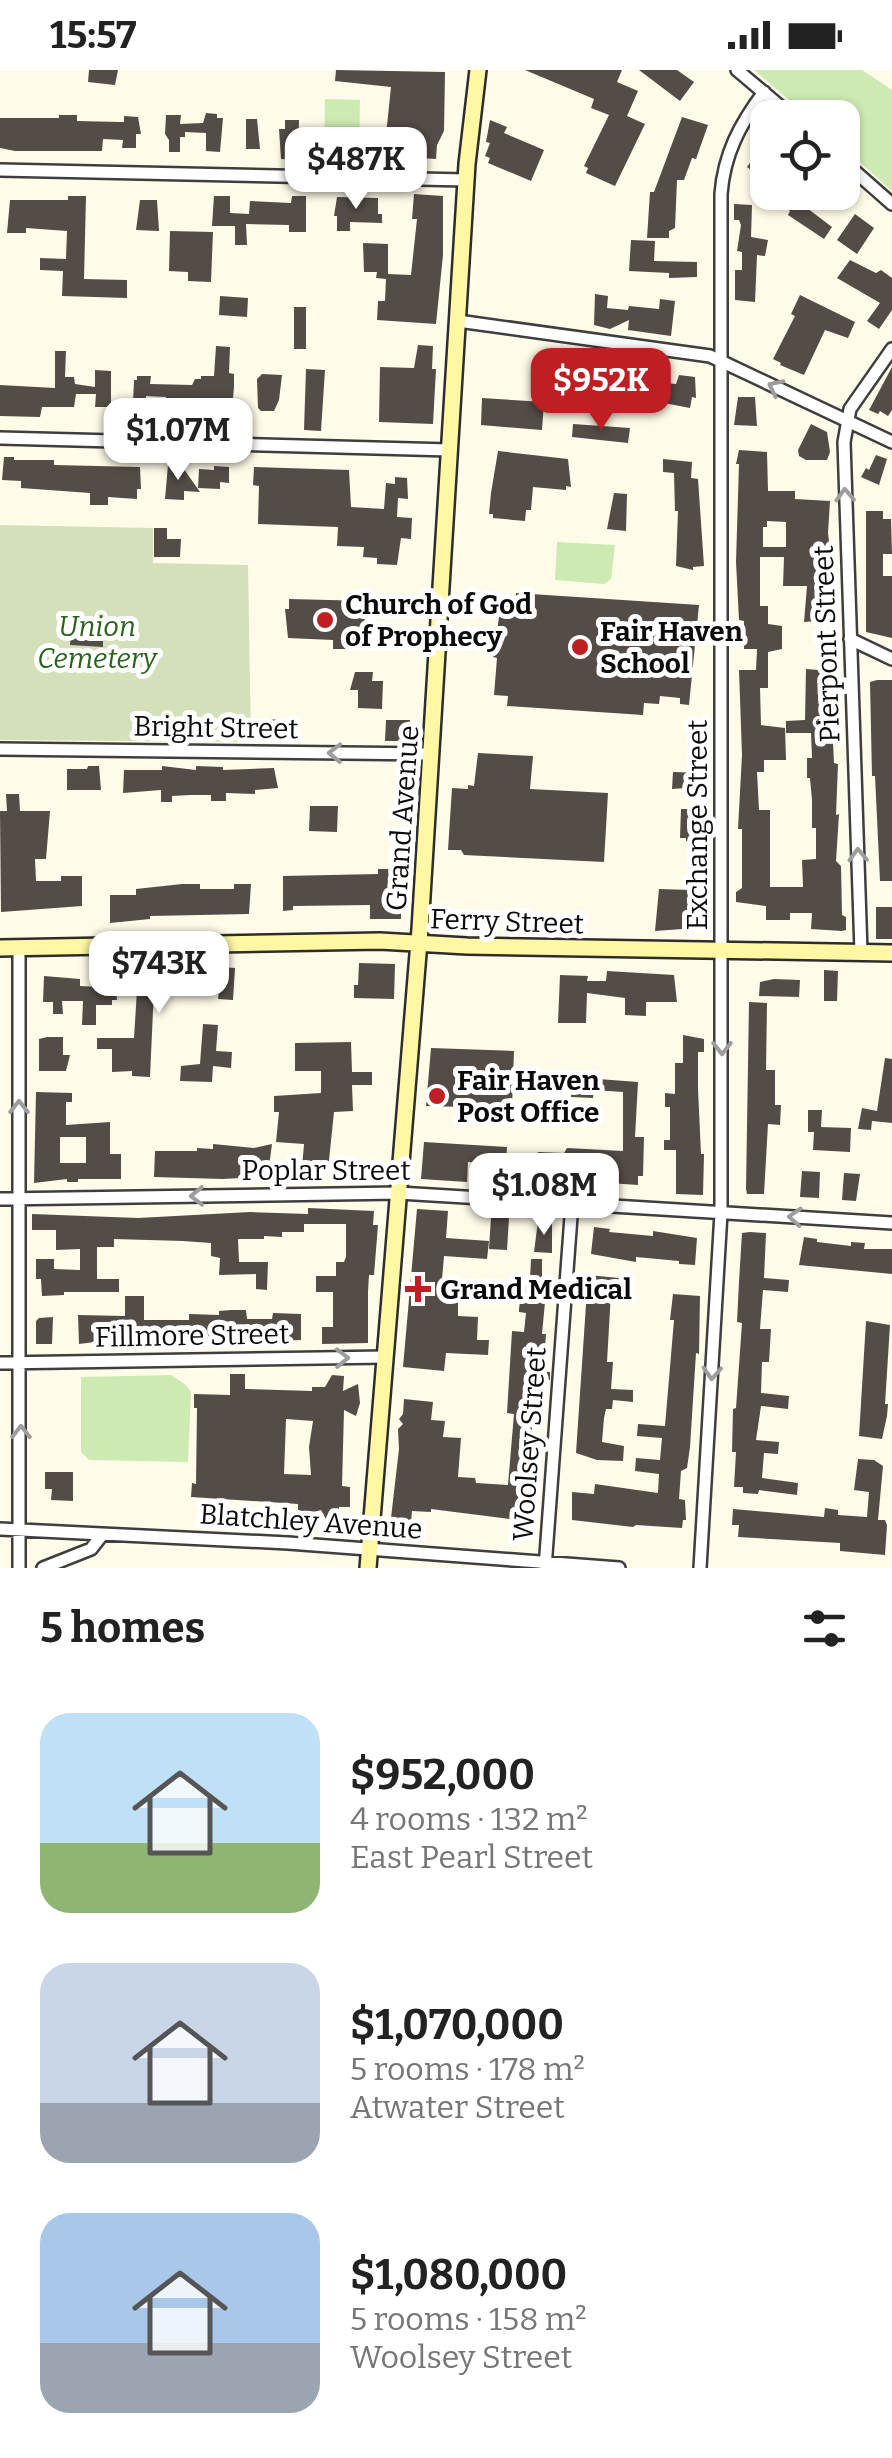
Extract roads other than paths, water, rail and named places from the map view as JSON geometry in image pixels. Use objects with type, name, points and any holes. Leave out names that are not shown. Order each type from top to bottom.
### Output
[{"type":"main road","name":"Grand Avenue","points":[[368,1568],[419,943],[466,180],[478,70]]},
{"type":"main road","name":"Ferry Street","points":[[0,948],[380,941],[892,953]]},
{"type":"street","points":[[737,70],[773,100]]},
{"type":"street","name":"Exchange Street","points":[[700,1568],[722,1213],[722,179],[735,136],[764,92]]},
{"type":"street","points":[[0,170],[466,180]]},
{"type":"street","points":[[860,176],[892,204]]},
{"type":"street","points":[[458,320],[710,356],[892,442]]},
{"type":"street","name":"Pierpont Street","points":[[861,952],[844,442],[846,422],[854,403],[892,348]]},
{"type":"street","points":[[0,438],[450,450]]},
{"type":"street","points":[[850,640],[892,659]]},
{"type":"street","name":"Bright Street","points":[[0,749],[432,754]]},
{"type":"street","points":[[19,948],[19,1568]]},
{"type":"street","name":"Poplar Street","points":[[0,1199],[400,1192],[892,1224]]},
{"type":"street","name":"Woolsey Street","points":[[545,1565],[572,1203]]},
{"type":"street","name":"Fillmore Street","points":[[0,1364],[386,1357]]},
{"type":"street","name":"Blatchley Avenue","points":[[0,1529],[288,1543],[619,1568]]},
{"type":"street","points":[[43,1568],[91,1550],[102,1535]]},
{"type":"place","name":"Church of God of Prophecy","points":[[325,620]]},
{"type":"place","name":"Fair Haven School","points":[[580,647]]},
{"type":"place","name":"Fair Haven Post Office","points":[[437,1096]]},
{"type":"place","name":"Grand Medical","points":[[418,1289]]},
{"type":"park label","name":"Union Cemetery","points":[[97,642]]}]
